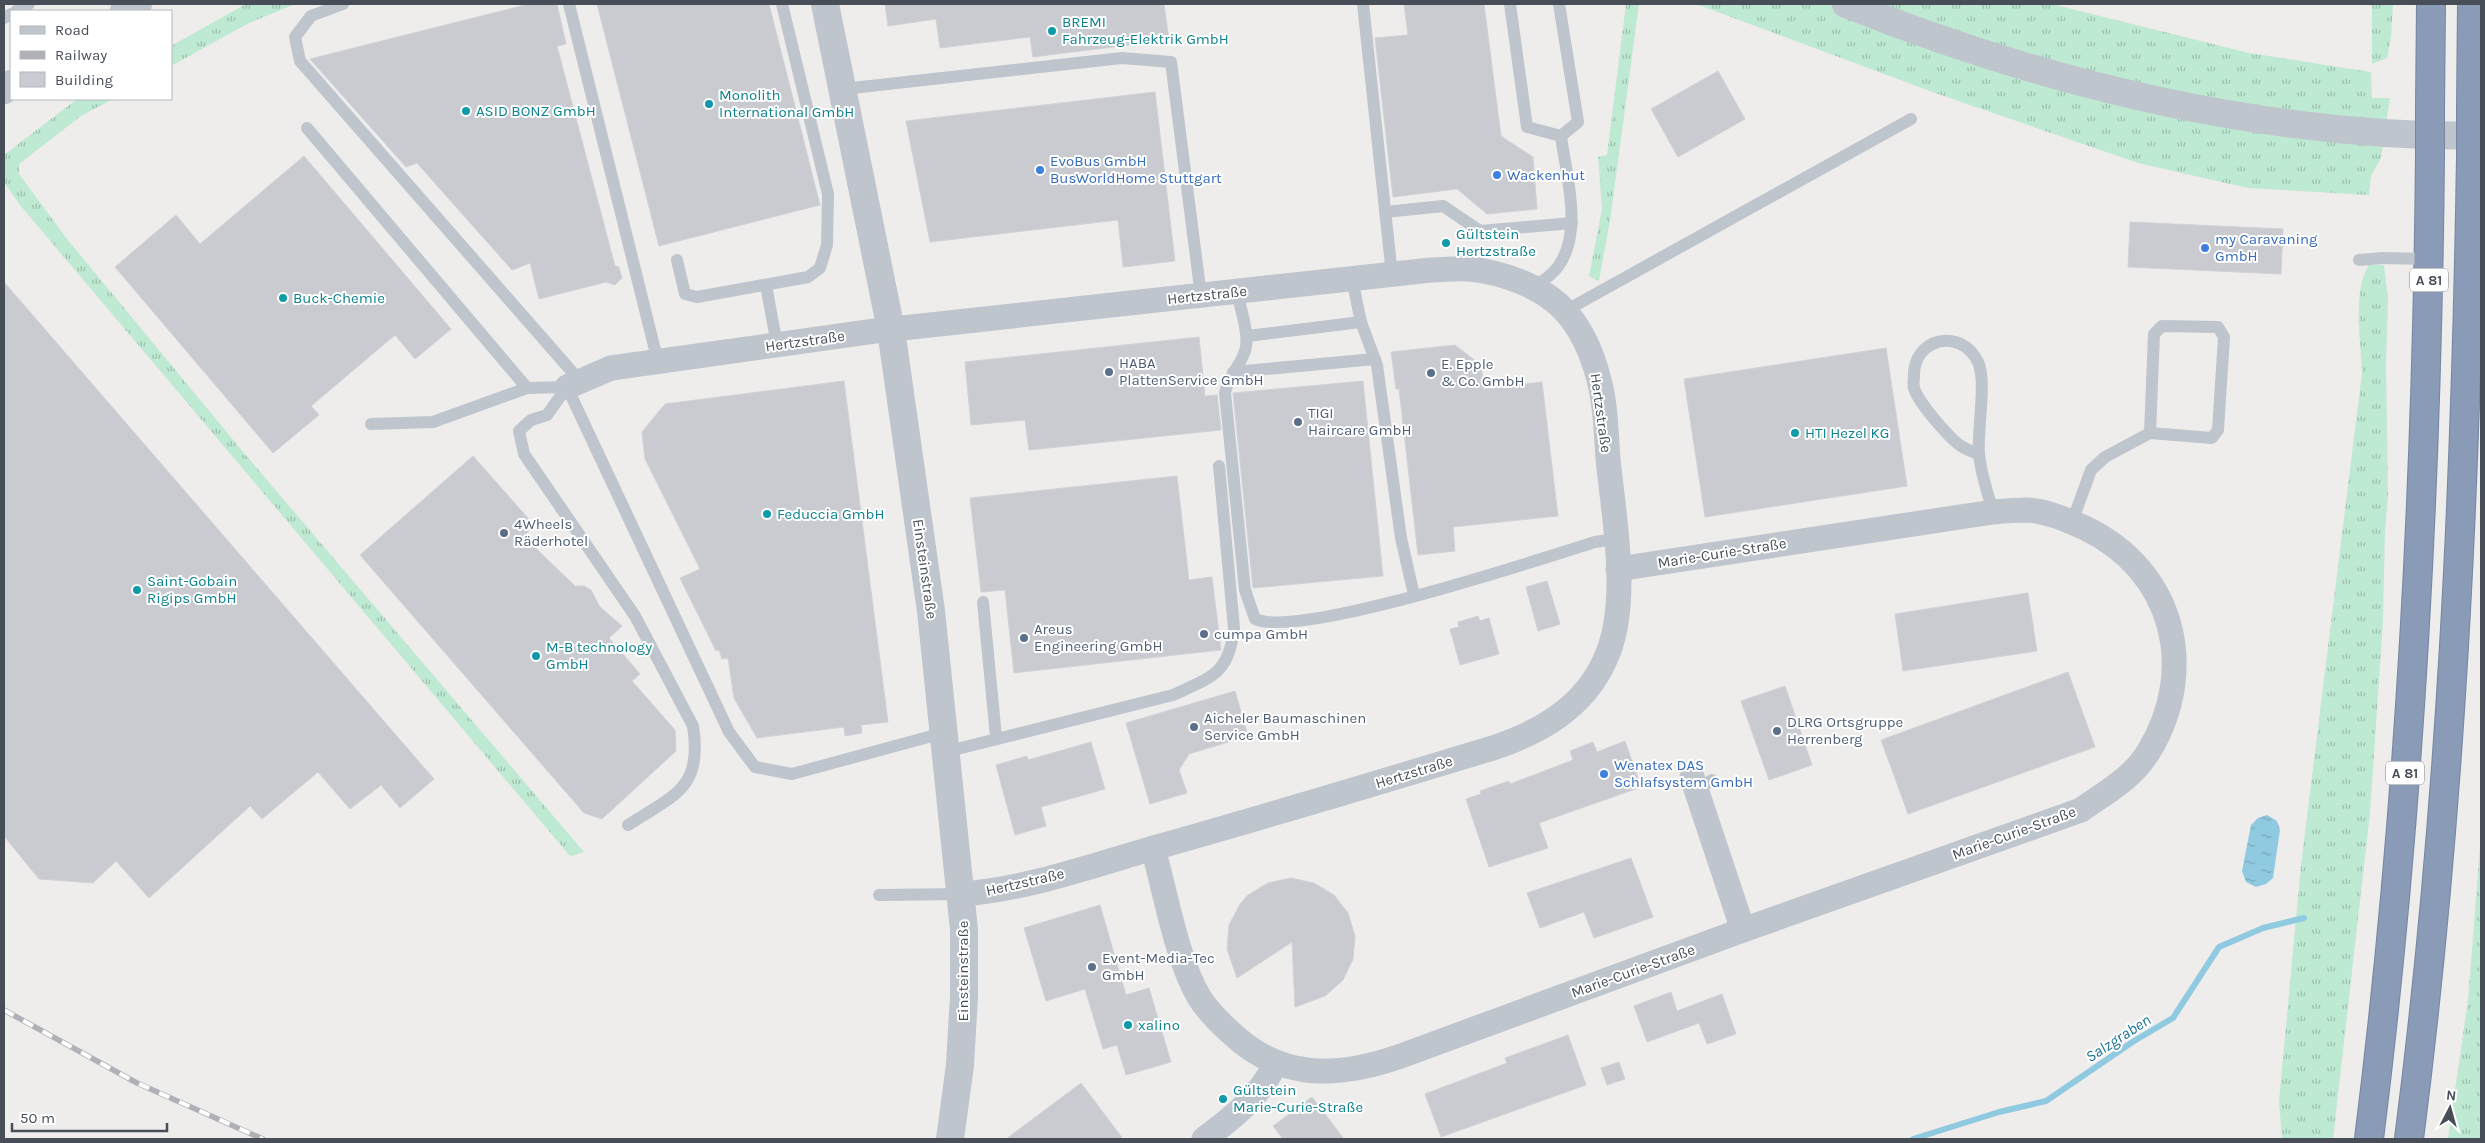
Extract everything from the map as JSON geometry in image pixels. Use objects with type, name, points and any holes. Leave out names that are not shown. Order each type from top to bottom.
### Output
[{"type":"highway","name":"A 81","points":[[2369,1139],[2388,972],[2412,664],[2421,505],[2429,259],[2431,4]]},
{"type":"highway","name":"A 81","points":[[2409,1139],[2439,850],[2457,607],[2476,146],[2471,110],[2472,4]]},
{"type":"street","points":[[126,10],[138,4]]},
{"type":"street","name":"Einsteinstraße","points":[[825,4],[890,330],[931,611],[962,894],[963,1018],[958,1088],[950,1139]]},
{"type":"street","points":[[1846,4],[2022,65],[2140,97],[2203,111],[2322,128],[2394,133],[2476,146]]},
{"type":"street","name":"Hertzstraße","points":[[574,385],[611,368],[890,330],[1352,279],[1468,269],[1496,273],[1534,288],[1565,311],[1591,356],[1600,382],[1618,569],[1618,608],[1612,642],[1605,661],[1583,694],[1554,721],[1534,732],[1496,747],[1153,848],[1007,888],[962,894]]},
{"type":"street","name":"Marie-Curie-Straße","points":[[1153,848],[1186,968],[1199,996],[1214,1017],[1253,1051],[1276,1064],[1325,1072],[1369,1067],[2080,810],[2126,779],[2148,752],[2163,722],[2172,690],[2173,646],[2167,614],[2148,577],[2125,553],[2098,534],[2062,518],[2028,510],[1993,512],[1618,569]]},
{"type":"street","points":[[1702,778],[1701,802],[1744,930]]},
{"type":"street","points":[[1204,1139],[1249,1104],[1262,1088],[1276,1064]]},
{"type":"lane","points":[[18,10],[30,4]]},
{"type":"lane","points":[[343,4],[311,16],[295,37],[300,61],[574,385],[729,732],[755,767],[792,774],[944,742],[996,738],[1173,695],[1202,682],[1223,668],[1232,648],[1234,628],[1219,466]]},
{"type":"lane","points":[[569,4],[658,362]]},
{"type":"lane","points":[[677,260],[685,294],[696,297],[808,277],[820,268],[827,245],[828,194],[782,4]]},
{"type":"lane","points":[[1363,4],[1392,275]]},
{"type":"lane","points":[[1510,4],[1527,126],[1562,136]]},
{"type":"lane","points":[[1559,4],[1578,122],[1562,136]]},
{"type":"lane","points":[[843,89],[1122,58],[1171,62],[1201,296]]},
{"type":"lane","points":[[1565,311],[1912,119]]},
{"type":"lane","points":[[307,128],[527,388]]},
{"type":"lane","points":[[1534,288],[1558,267],[1570,243],[1572,223],[1562,136]]},
{"type":"lane","points":[[1386,212],[1443,206],[1480,231],[1572,223]]},
{"type":"lane","points":[[2359,260],[2383,258],[2429,259]]},
{"type":"lane","points":[[1352,279],[1360,322],[1375,358],[1400,538],[1414,595]]},
{"type":"lane","points":[[766,285],[777,345]]},
{"type":"lane","points":[[1237,292],[1247,336],[1246,348],[1227,383],[1225,393],[1245,590],[1255,619],[1264,623],[1306,620],[1350,612],[1595,542],[1616,539]]},
{"type":"lane","points":[[1247,336],[1360,322]]},
{"type":"lane","points":[[2072,522],[2091,470],[2105,457],[2150,433],[2212,438],[2218,430],[2224,337],[2218,327],[2162,326],[2154,334],[2150,433]]},
{"type":"lane","points":[[1979,454],[1961,446],[1937,423],[1914,388],[1914,368],[1922,352],[1936,342],[1947,339],[1966,346],[1979,363],[1981,388],[1979,454],[1993,512]]},
{"type":"lane","points":[[1233,372],[1375,358]]},
{"type":"lane","points":[[372,424],[433,422],[527,388],[574,385]]},
{"type":"lane","points":[[574,385],[547,414],[531,420],[520,431],[524,454],[635,616],[693,726],[696,745],[694,768],[684,788],[628,825]]},
{"type":"lane","points":[[983,602],[996,738]]},
{"type":"lane","points":[[879,895],[962,894]]},
{"type":"green space","points":[[246,4],[295,4],[249,23],[172,65],[172,45]]},
{"type":"green space","points":[[1626,4],[1639,4],[1611,214],[1599,281],[1589,276],[1602,209],[1598,157],[1607,155]]},
{"type":"green space","points":[[1696,4],[2052,4],[2249,53],[2371,72],[2372,98],[2390,98],[2381,158],[2371,176],[2369,195],[2248,188],[2138,163],[1938,94]]},
{"type":"green space","points":[[2372,4],[2393,4],[2391,37],[2387,58],[2372,64]]},
{"type":"green space","points":[[76,100],[111,100],[81,116],[19,164],[19,174],[67,239],[244,453],[584,852],[570,856],[20,205],[4,182],[4,155]]},
{"type":"green space","points":[[2369,265],[2384,265],[2388,299],[2386,365],[2388,495],[2385,532],[2383,620],[2370,813],[2333,1139],[2282,1139],[2279,1101],[2301,865],[2362,373],[2359,302],[2364,276]]},
{"type":"green space","points":[[2481,834],[2481,1139],[2448,1139],[2468,1000]]},
{"type":"water","points":[[2267,815],[2277,821],[2280,830],[2273,878],[2266,884],[2256,887],[2246,882],[2242,871],[2251,825],[2258,818]]},
{"type":"building","name":"ASID BONZ GmbH","points":[[529,4],[557,4],[566,44],[557,46],[615,266],[619,267],[622,278],[615,285],[606,282],[539,299],[530,263],[512,270],[417,163],[406,167],[310,59]]},
{"type":"building","name":"Monolith International GmbH","points":[[597,4],[769,4],[820,205],[659,246]]},
{"type":"building","name":"BREMI Fahrzeug-Elektrik GmbH","points":[[885,4],[1164,4],[1169,40],[1033,57],[1030,37],[940,48],[936,19],[888,26]]},
{"type":"building","points":[[1404,4],[1484,4],[1501,136],[1533,157],[1537,209],[1487,214],[1457,189],[1393,197],[1375,38],[1408,35]]},
{"type":"building","points":[[1718,71],[1745,119],[1678,157],[1651,109]]},
{"type":"building","name":"EvoBus GmbH BusWorldHome Stuttgart","points":[[1155,92],[1175,261],[1123,267],[1118,220],[930,242],[906,121]]},
{"type":"building","name":"Buck-Chemie","points":[[304,156],[451,329],[415,359],[395,335],[311,406],[319,415],[273,453],[115,267],[176,215],[200,244]]},
{"type":"building","name":"my Caravaning GmbH","points":[[2130,222],[2283,229],[2281,274],[2128,267]]},
{"type":"building","name":"Saint-Gobain Rigips GmbH","points":[[4,282],[434,779],[400,808],[381,785],[350,809],[318,772],[262,819],[250,806],[149,898],[116,861],[93,883],[39,879],[4,836]]},
{"type":"building","points":[[1199,337],[1205,396],[1217,395],[1221,430],[1029,450],[1025,420],[971,425],[965,362]]},
{"type":"building","points":[[1455,345],[1481,365],[1484,389],[1542,382],[1558,516],[1453,527],[1455,551],[1418,555],[1399,389],[1396,389],[1391,352]]},
{"type":"building","name":"HTI Hezel KG","points":[[1886,348],[1907,486],[1705,517],[1684,379]]},
{"type":"building","name":"Feduccia GmbH","points":[[844,381],[888,722],[861,725],[862,733],[845,736],[844,727],[757,738],[734,698],[728,658],[722,659],[719,650],[716,651],[680,578],[700,569],[645,459],[642,432],[665,404]]},
{"type":"building","points":[[1363,381],[1383,576],[1253,588],[1233,393]]},
{"type":"building","name":"M-B technology GmbH","points":[[473,456],[535,526],[523,536],[575,586],[584,586],[591,590],[600,607],[622,626],[609,638],[640,674],[632,681],[675,730],[676,751],[602,819],[584,813],[360,555]]},
{"type":"building","points":[[1177,476],[1189,580],[1212,577],[1221,650],[1014,673],[1005,590],[981,592],[970,498]]},
{"type":"building","points":[[1547,581],[1560,624],[1538,631],[1526,587]]},
{"type":"building","points":[[2028,593],[2037,651],[1903,671],[1895,614]]},
{"type":"building","points":[[1478,616],[1480,621],[1489,618],[1499,654],[1460,665],[1450,629],[1459,627],[1458,622]]},
{"type":"building","points":[[2068,672],[2095,747],[1908,814],[1881,740]]},
{"type":"building","points":[[1785,686],[1812,765],[1769,780],[1741,701]]},
{"type":"building","points":[[1235,691],[1248,736],[1189,754],[1179,770],[1187,793],[1150,804],[1126,723]]},
{"type":"building","points":[[1625,741],[1641,787],[1539,823],[1548,848],[1489,867],[1466,799],[1481,794],[1480,791],[1509,781],[1510,784],[1573,760],[1570,751],[1593,742],[1597,752]]},
{"type":"building","points":[[1091,742],[1105,789],[1041,807],[1046,826],[1015,835],[996,765],[1027,756],[1028,760]]},
{"type":"building","points":[[1631,858],[1653,917],[1594,938],[1584,912],[1540,928],[1527,893]]},
{"type":"building","points":[[1291,878],[1314,883],[1334,895],[1348,913],[1355,936],[1353,959],[1343,980],[1325,996],[1295,1007],[1292,942],[1237,978],[1227,949],[1229,925],[1240,904],[1248,895],[1268,883]]},
{"type":"building","points":[[1100,905],[1126,995],[1149,988],[1171,1062],[1126,1075],[1117,1045],[1103,1049],[1085,989],[1046,1001],[1024,928]]},
{"type":"building","points":[[1671,992],[1677,1011],[1722,994],[1736,1034],[1707,1044],[1699,1023],[1647,1042],[1634,1006]]},
{"type":"building","points":[[1568,1035],[1586,1085],[1441,1137],[1425,1094],[1507,1063],[1505,1058]]},
{"type":"building","points":[[1619,1062],[1625,1079],[1607,1085],[1601,1068]]},
{"type":"building","points":[[1081,1083],[1123,1139],[1006,1139]]},
{"type":"building","points":[[1312,1097],[1344,1139],[1283,1139],[1273,1126]]},
{"type":"waterway","name":"Salzgraben","points":[[1913,1139],[1999,1112],[2046,1101],[2134,1041],[2173,1018],[2219,947],[2263,928],[2304,918]]},
{"type":"railway","points":[[4,1010],[137,1083],[263,1139]]},
{"type":"place","name":"BREMI Fahrzeug-Elektrik GmbH","points":[[1052,31]]},
{"type":"place","name":"Monolith International GmbH","points":[[709,104]]},
{"type":"place","name":"ASID BONZ GmbH","points":[[466,111]]},
{"type":"place","name":"EvoBus GmbH BusWorldHome Stuttgart","points":[[1040,170]]},
{"type":"place","name":"Wackenhut","points":[[1497,175]]},
{"type":"place","name":"Gültstein Hertzstraße","points":[[1446,243]]},
{"type":"place","name":"my Caravaning GmbH","points":[[2205,248]]},
{"type":"place","name":"Buck-Chemie","points":[[283,298]]},
{"type":"place","name":"HABA PlattenService GmbH","points":[[1109,372]]},
{"type":"place","name":"E. Epple & Co. GmbH","points":[[1431,373]]},
{"type":"place","name":"TIGI Haircare GmbH","points":[[1298,422]]},
{"type":"place","name":"HTI Hezel KG","points":[[1795,433]]},
{"type":"place","name":"Feduccia GmbH","points":[[767,514]]},
{"type":"place","name":"4Wheels Räderhotel","points":[[504,533]]},
{"type":"place","name":"Saint-Gobain Rigips GmbH","points":[[137,590]]},
{"type":"place","name":"cumpa GmbH","points":[[1204,634]]},
{"type":"place","name":"Areus Engineering GmbH","points":[[1024,638]]},
{"type":"place","name":"M-B technology GmbH","points":[[536,656]]},
{"type":"place","name":"Aicheler Baumaschinen Service GmbH","points":[[1194,727]]},
{"type":"place","name":"DLRG Ortsgruppe Herrenberg","points":[[1777,731]]},
{"type":"place","name":"Wenatex DAS Schlafsystem GmbH","points":[[1604,774]]},
{"type":"place","name":"Event-Media-Tec GmbH","points":[[1092,967]]},
{"type":"place","name":"xalino","points":[[1128,1025]]},
{"type":"place","name":"Gültstein Marie-Curie-Straße","points":[[1223,1099]]}]
